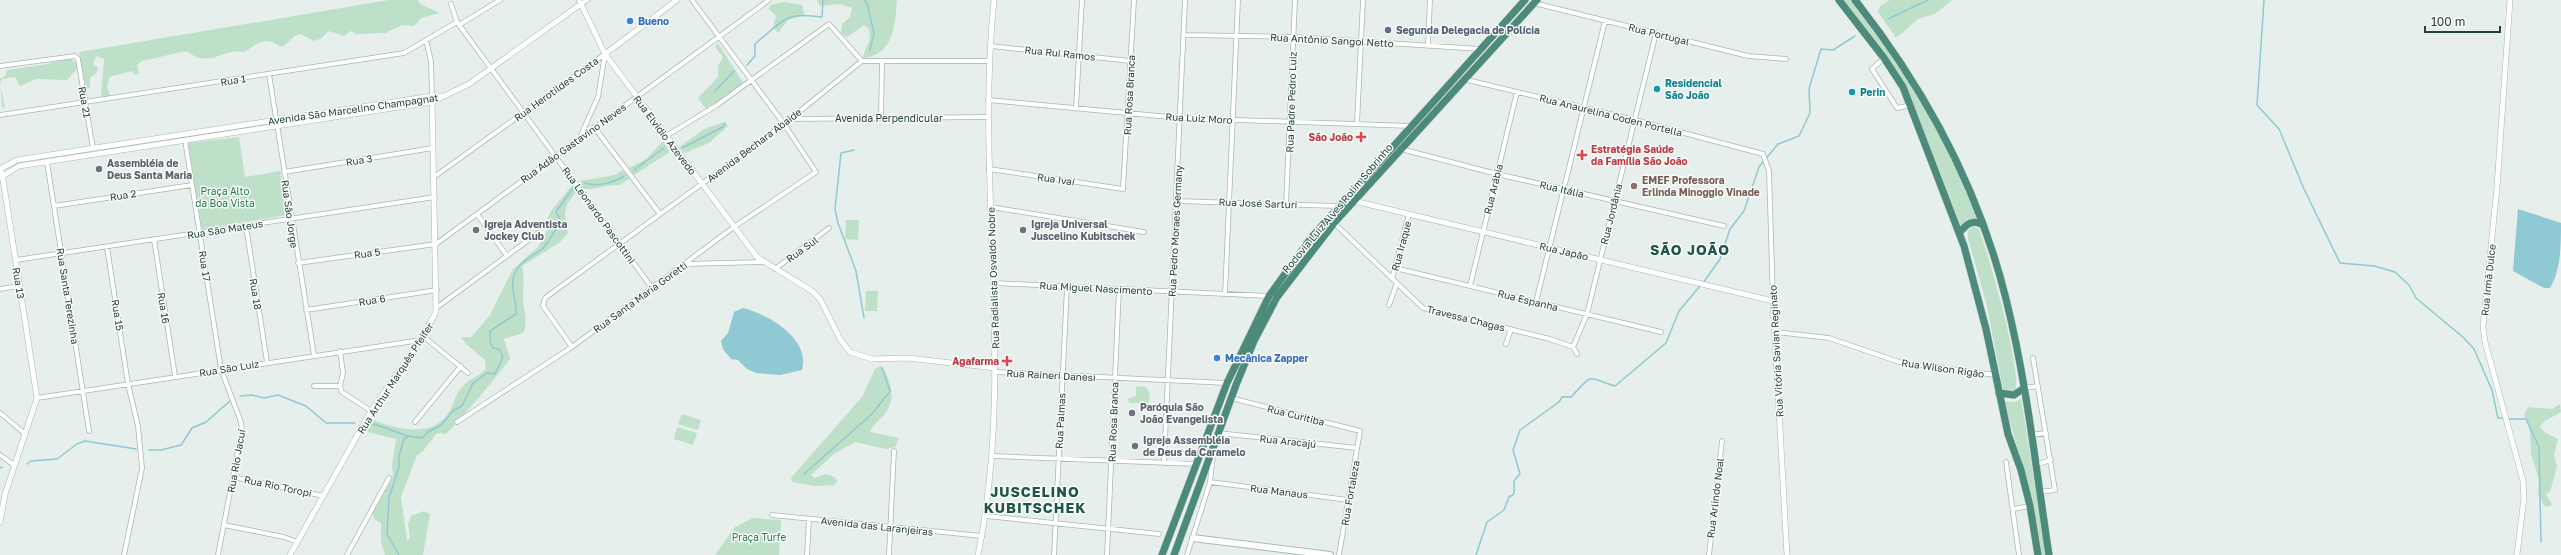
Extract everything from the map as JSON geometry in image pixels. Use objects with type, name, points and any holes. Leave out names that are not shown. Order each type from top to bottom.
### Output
[{"type":"highway","points":[[1839,0],[1884,58],[1912,105],[1959,233],[1978,295],[2008,434],[2021,470],[2030,506],[2038,555]]},
{"type":"highway","points":[[1855,0],[1895,54],[1934,116],[1973,196],[2006,298],[2024,388],[2049,555]]},
{"type":"highway","name":"Rodovia Luiz Alves Rolim Sobrinho","points":[[1162,555],[1227,383],[1245,342],[1269,296],[1296,257],[1523,1]]},
{"type":"highway","name":"Rodovia Luiz Alves Rolim Sobrinho","points":[[1174,555],[1231,398],[1254,341],[1278,297],[1334,223],[1463,79],[1537,1]]},
{"type":"highway","points":[[1959,233],[1968,223],[1979,222],[1983,225]]},
{"type":"highway","points":[[1999,393],[2014,396],[2024,388]]},
{"type":"main road","points":[[1193,538],[1330,555]]},
{"type":"street","name":"Rua 1","points":[[0,115],[404,53],[500,0]]},
{"type":"street","points":[[447,96],[469,84],[580,2],[587,0]]},
{"type":"street","name":"Rua Herotildes Costa","points":[[434,177],[605,54],[677,0]]},
{"type":"street","points":[[692,0],[717,38],[784,124]]},
{"type":"street","name":"Rua Adão Gastavino Neves","points":[[436,244],[768,0]]},
{"type":"street","name":"Rua Radialista Osvaldo Nobre","points":[[978,555],[986,516],[992,456],[995,370],[994,284],[987,117],[990,46],[994,0]]},
{"type":"street","points":[[1076,108],[1082,0]]},
{"type":"street","name":"Rua Rosa Branca","points":[[1123,189],[1134,0]]},
{"type":"street","name":"Rua Pedro Moraes Germany","points":[[1164,463],[1185,0]]},
{"type":"street","points":[[1225,294],[1238,0]]},
{"type":"street","name":"Rua Padre Pedro Luiz","points":[[1286,204],[1295,0]]},
{"type":"street","points":[[1357,124],[1363,0]]},
{"type":"street","points":[[1428,45],[1430,0]]},
{"type":"street","name":"Rua Irmã Dulce","points":[[2510,0],[2497,187],[2483,321],[2485,342],[2523,481],[2524,498],[2517,555]]},
{"type":"street","name":"Rua Portugal","points":[[1537,1],[1605,21],[1748,56],[1786,59]]},
{"type":"street","name":"Rua Elvidio Azevedo","points":[[580,2],[605,54],[734,227],[762,262]]},
{"type":"street","name":"Rua Leonardo Pascottini","points":[[452,4],[458,23],[652,288]]},
{"type":"street","points":[[1536,302],[1605,21]]},
{"type":"street","points":[[666,136],[718,106],[829,24],[862,61],[990,61]]},
{"type":"street","name":"Rua Jordânia","points":[[1573,347],[1587,314],[1656,33]]},
{"type":"street","name":"Rua Antônio Sangoi Netto","points":[[1184,35],[1294,37],[1480,49]]},
{"type":"street","name":"Rua Arthur Marquês Pfeifer","points":[[290,555],[371,411],[422,338],[436,308],[437,290],[431,61],[426,40]]},
{"type":"street","name":"Rua Rui Ramos","points":[[990,46],[1130,61]]},
{"type":"street","points":[[580,138],[598,97],[605,54]]},
{"type":"street","name":"Rua 21","points":[[0,66],[75,56],[86,102],[93,148]]},
{"type":"street","points":[[1884,58],[1872,69],[1897,108],[1912,105]]},
{"type":"street","name":"Avenida Bechara Abaide","points":[[572,347],[543,306],[543,302],[620,243],[784,124],[862,61]]},
{"type":"street","points":[[881,118],[882,61]]},
{"type":"street","name":"Rua São Jorge","points":[[269,74],[298,263],[314,355]]},
{"type":"street","name":"Rua Anaurelina Coden Portella","points":[[1463,79],[1758,151]]},
{"type":"street","name":"Rua Arábia","points":[[1470,286],[1517,92]]},
{"type":"street","name":"Avenida São Marcelino Champagnat","points":[[2,177],[19,166],[185,140],[277,122],[432,96],[447,96]]},
{"type":"street","name":"Avenida São Marcelino Champagnat","points":[[1,169],[17,160],[277,122],[432,102],[447,96]]},
{"type":"street","name":"Rua Luiz Moro","points":[[988,100],[1180,118],[1411,126]]},
{"type":"street","name":"Avenida Perpendicular","points":[[790,119],[987,117]]},
{"type":"street","name":"Rua Santa Maria Goretti","points":[[457,422],[572,347],[734,227],[816,172],[784,124]]},
{"type":"street","points":[[594,127],[660,214]]},
{"type":"street","name":"Rua 17","points":[[185,140],[221,369]]},
{"type":"street","name":"Rua 3","points":[[284,172],[434,148]]},
{"type":"street","name":"Rua Itália","points":[[1400,148],[1497,174],[1724,226]]},
{"type":"street","name":"Rua Vitória Savian Reginato","points":[[1758,151],[1763,154],[1767,163],[1787,555]]},
{"type":"street","name":"Rua Santa Terezinha","points":[[48,162],[89,431]]},
{"type":"street","name":"Rua 13","points":[[1,169],[37,398]]},
{"type":"street","name":"Rua Ivaí","points":[[989,169],[1123,189]]},
{"type":"street","name":"Rua 2","points":[[54,206],[192,185]]},
{"type":"street","name":"Rua São Mateus","points":[[16,260],[435,196]]},
{"type":"street","name":"Rua José Sarturi","points":[[1176,201],[1340,206]]},
{"type":"street","name":"Rua Japão","points":[[1354,201],[1773,301]]},
{"type":"street","points":[[991,207],[1144,232]]},
{"type":"street","points":[[476,214],[507,256]]},
{"type":"street","name":"Rua Iraque","points":[[1392,279],[1409,214]]},
{"type":"street","name":"Travessa Chagas","points":[[1334,223],[1424,308],[1511,329],[1573,347]]},
{"type":"street","name":"Rua 18","points":[[246,226],[267,362]]},
{"type":"street","name":"Rua Sul","points":[[775,269],[829,228]]},
{"type":"street","points":[[436,308],[538,233]]},
{"type":"street","name":"Rua 16","points":[[154,239],[175,376]]},
{"type":"street","name":"Rua 5","points":[[298,263],[436,244]]},
{"type":"street","name":"Rua 15","points":[[107,246],[128,384],[138,426],[142,468],[124,555]]},
{"type":"street","points":[[684,264],[762,262],[805,286],[820,299],[840,339],[856,356],[872,359],[914,359],[995,370]]},
{"type":"street","name":"Rua Espanha","points":[[1395,268],[1661,332]]},
{"type":"street","points":[[1389,305],[1397,283]]},
{"type":"street","name":"Rua Miguel Nascimento","points":[[994,284],[1269,296]]},
{"type":"street","points":[[0,289],[20,286]]},
{"type":"street","name":"Rua Palmas","points":[[1054,555],[1067,287]]},
{"type":"street","name":"Rua Rosa Branca","points":[[1107,555],[1119,289]]},
{"type":"street","name":"Rua 6","points":[[306,310],[437,290]]},
{"type":"street","points":[[1506,344],[1511,329]]},
{"type":"street","name":"Rua Wilson Rigão","points":[[1775,332],[1830,338],[1900,362],[1995,375]]},
{"type":"street","points":[[422,338],[468,372]]},
{"type":"street","name":"Rua São Luiz","points":[[37,398],[422,338]]},
{"type":"street","points":[[1573,347],[1578,354]]},
{"type":"street","points":[[340,351],[343,373],[340,386],[342,392],[371,411]]},
{"type":"street","points":[[2034,358],[2055,490],[2039,492]]},
{"type":"street","points":[[415,422],[460,366]]},
{"type":"street","name":"Rua Rio Jacuí","points":[[218,555],[242,430],[242,422],[221,369]]},
{"type":"street","name":"Rua Raineri Danesi","points":[[995,370],[1115,378],[1227,383]]},
{"type":"street","points":[[314,386],[340,386]]},
{"type":"street","points":[[2024,388],[2038,386]]},
{"type":"street","points":[[0,522],[2,494],[14,465],[37,398]]},
{"type":"street","name":"Rua Curitiba","points":[[1231,398],[1360,431]]},
{"type":"street","points":[[0,413],[24,433]]},
{"type":"street","name":"Rua Fortaleza","points":[[1339,555],[1360,431]]},
{"type":"street","name":"Rua Aracajú","points":[[1218,433],[1357,448]]},
{"type":"street","points":[[2030,436],[2046,433]]},
{"type":"street","name":"Rua Arlindo Noal","points":[[1709,555],[1722,441]]},
{"type":"street","points":[[1187,555],[1210,482],[1214,446]]},
{"type":"street","points":[[889,555],[894,452]]},
{"type":"street","points":[[0,455],[14,465]]},
{"type":"street","points":[[992,456],[1196,464]]},
{"type":"street","points":[[2035,465],[2051,460]]},
{"type":"street","points":[[2006,462],[2019,555]]},
{"type":"street","name":"Rua Rio Toropi","points":[[233,477],[324,496]]},
{"type":"street","points":[[347,555],[389,478]]},
{"type":"street","name":"Rua Manaus","points":[[1210,482],[1348,500]]},
{"type":"street","points":[[2013,509],[2030,506]]},
{"type":"street","name":"Avenida das Laranjeiras","points":[[772,515],[982,536]]},
{"type":"street","points":[[986,516],[1159,534]]},
{"type":"street","points":[[807,555],[808,519]]},
{"type":"street","points":[[224,525],[284,537],[297,542]]},
{"type":"green space","points":[[389,0],[418,0],[420,4],[440,13],[421,18],[414,26],[402,25],[385,33],[356,34],[351,31],[344,36],[328,31],[322,38],[314,41],[300,34],[294,36],[281,47],[275,43],[266,41],[257,44],[244,52],[231,52],[211,58],[198,58],[186,51],[142,61],[137,65],[139,73],[135,75],[132,71],[109,77],[107,87],[110,95],[104,98],[101,95],[104,59],[96,56],[93,64],[98,68],[97,72],[90,78],[90,88],[86,89],[79,52]]},
{"type":"green space","points":[[817,0],[897,0],[894,29],[887,45],[873,56],[863,58],[870,36],[868,29],[864,25],[847,37],[841,33],[842,24],[850,17],[852,8],[839,4],[820,6]]},
{"type":"green space","points":[[1843,0],[1850,0],[1889,51],[1906,77],[1938,132],[1977,219],[1967,219],[1961,226],[1910,95],[1880,48]]},
{"type":"green space","points":[[1890,0],[1952,0],[1935,14],[1918,19],[1896,38],[1878,12],[1880,6]]},
{"type":"green space","points":[[784,2],[802,5],[804,13],[802,16],[788,20],[778,33],[773,27],[776,16],[769,9],[770,5]]},
{"type":"green space","points":[[718,43],[744,84],[706,109],[698,98],[718,77],[718,66],[723,57],[715,47]]},
{"type":"green space","points":[[66,58],[72,59],[74,63],[76,59],[78,68],[67,80],[36,79],[20,86],[15,77],[2,79],[0,83],[0,79],[6,75],[7,70],[47,64]]},
{"type":"green space","points":[[1,86],[5,107],[2,108]]},
{"type":"green space","points":[[725,122],[728,126],[709,143],[685,153],[679,147],[706,128]]},
{"type":"green space","name":"Praça Alto da Boa Vista","points":[[239,137],[245,177],[280,171],[287,215],[202,229],[188,143]]},
{"type":"green space","points":[[663,141],[670,152],[634,175],[629,168],[646,159]]},
{"type":"green space","points":[[622,170],[630,178],[620,185],[583,189],[579,181],[615,175]]},
{"type":"green space","points":[[573,184],[578,190],[567,204],[565,214],[568,233],[559,243],[522,266],[524,278],[523,303],[526,324],[523,333],[504,339],[510,359],[463,416],[446,434],[437,433],[423,451],[417,455],[401,497],[407,541],[410,538],[408,524],[411,516],[424,511],[430,514],[423,555],[385,555],[381,542],[381,523],[374,519],[373,513],[393,476],[392,466],[396,439],[367,432],[373,420],[403,429],[414,430],[434,426],[449,412],[462,387],[486,369],[485,360],[466,344],[461,337],[471,337],[490,315],[513,269],[538,247],[550,225],[547,219],[551,211]]},
{"type":"green space","points":[[846,220],[859,220],[858,240],[845,239]]},
{"type":"green space","points":[[1973,226],[1979,229],[1990,262],[2003,312],[2014,362],[2016,381],[2015,392],[2006,392],[2003,389],[1986,302],[1968,239],[1968,231]]},
{"type":"green space","points":[[866,291],[878,291],[877,311],[865,311]]},
{"type":"green space","points":[[880,366],[883,367],[888,379],[892,397],[888,409],[870,432],[899,438],[895,447],[886,449],[855,442],[834,454],[811,475],[814,478],[825,474],[835,477],[837,481],[834,485],[814,486],[792,482],[791,478],[862,397],[875,369]]},
{"type":"green space","points":[[1136,386],[1146,387],[1150,394],[1148,408],[1138,403],[1129,403],[1128,399],[1136,396]]},
{"type":"green space","points":[[2021,398],[2046,555],[2042,555],[2033,503],[2004,401],[2016,402]]},
{"type":"green space","points":[[2560,404],[2561,412],[2542,423],[2540,427],[2546,433],[2558,439],[2554,455],[2557,467],[2550,492],[2546,494],[2552,505],[2548,507],[2544,506],[2538,493],[2539,480],[2531,454],[2530,431],[2524,414],[2528,407],[2552,409]]},
{"type":"green space","points":[[682,414],[701,420],[698,430],[678,424]]},
{"type":"green space","points":[[677,427],[697,433],[693,445],[674,439]]},
{"type":"green space","name":"Praça Turfe","points":[[753,518],[781,520],[779,555],[715,555],[735,527]]},
{"type":"water","points":[[2518,209],[2561,223],[2558,265],[2554,281],[2550,288],[2544,288],[2513,271]]},
{"type":"water","points":[[743,308],[753,311],[775,322],[794,338],[800,348],[803,358],[802,370],[780,375],[756,373],[747,369],[738,360],[731,359],[723,349],[721,341],[728,333],[734,312]]},
{"type":"waterway","points":[[747,65],[755,56],[755,44],[778,24],[791,17],[799,15],[822,17],[823,0]]},
{"type":"waterway","points":[[864,0],[867,3],[874,33],[870,50]]},
{"type":"waterway","points":[[1888,19],[1928,0]]},
{"type":"waterway","points":[[2264,0],[2257,105],[2279,129],[2304,189],[2340,263],[2374,266],[2395,272],[2409,285],[2416,298],[2464,338],[2474,349],[2492,390],[2498,418],[2504,418]]},
{"type":"waterway","points":[[1703,283],[1720,259],[1730,229],[1744,211],[1759,167],[1778,144],[1799,136],[1810,113],[1809,89],[1821,49],[1833,50],[1855,36]]},
{"type":"waterway","points":[[715,91],[734,71]]},
{"type":"waterway","points":[[682,148],[723,127],[725,123]]},
{"type":"waterway","points":[[634,170],[664,148]]},
{"type":"waterway","points":[[854,150],[841,153],[835,209],[838,223],[856,271],[864,318]]},
{"type":"waterway","points":[[585,183],[595,185],[605,184],[624,176]]},
{"type":"waterway","points":[[399,555],[387,534],[389,498],[399,467],[399,456],[404,439],[409,436],[422,438],[428,432],[441,425],[454,410],[462,406],[473,383],[487,373],[495,374],[503,357],[499,349],[493,348],[490,342],[490,331],[516,314],[513,287],[516,271],[525,261],[542,249],[549,240],[560,220],[556,212],[573,188]]},
{"type":"waterway","points":[[1476,555],[1487,522],[1504,510],[1509,497],[1514,494],[1514,481],[1520,474],[1513,450],[1520,430],[1559,402],[1562,397],[1571,397],[1588,380],[1594,379],[1615,386],[1666,343],[1679,311],[1700,286]]},
{"type":"waterway","points":[[804,474],[872,414],[890,391],[882,368]]},
{"type":"waterway","points":[[240,396],[252,395],[264,398],[278,395],[306,406],[326,423],[355,423]]},
{"type":"waterway","points":[[149,450],[161,450],[181,445],[192,428],[206,422],[230,401]]},
{"type":"waterway","points":[[2508,419],[2526,419],[2539,447],[2541,542]]},
{"type":"waterway","points":[[374,424],[408,436]]},
{"type":"waterway","points":[[27,464],[31,461],[57,459],[77,444],[85,441],[136,449]]},
{"type":"place","name":"Bueno","points":[[630,21]]},
{"type":"place","name":"Segunda Delegacia de Polícia","points":[[1388,30]]},
{"type":"place","name":"Residencial São João","points":[[1657,89]]},
{"type":"place","name":"Perin","points":[[1852,92]]},
{"type":"place","name":"São João","points":[[1361,137]]},
{"type":"place","name":"Estratégia Saúde da Família São João","points":[[1582,155]]},
{"type":"place","name":"Assembléia de Deus Santa Maria","points":[[99,169]]},
{"type":"place","name":"EMEF Professora Erlinda Minoggio Vinade","points":[[1634,186]]},
{"type":"place","name":"Igreja Adventista Jockey Club","points":[[476,230]]},
{"type":"place","name":"Igreja Universal Juscelino Kubitschek","points":[[1023,230]]},
{"type":"place","name":"Mecânica Zapper","points":[[1217,358]]},
{"type":"place","name":"Agafarma","points":[[1007,361]]},
{"type":"place","name":"Paróquia São João Evangelista","points":[[1132,413]]},
{"type":"place","name":"Igreja Assembléia de Deus da Caramelo","points":[[1135,446]]},
{"type":"district","name":"SÃO JOÃO","points":[[1690,250]]},
{"type":"district","name":"JUSCELINO KUBITSCHEK","points":[[1035,500]]}]
